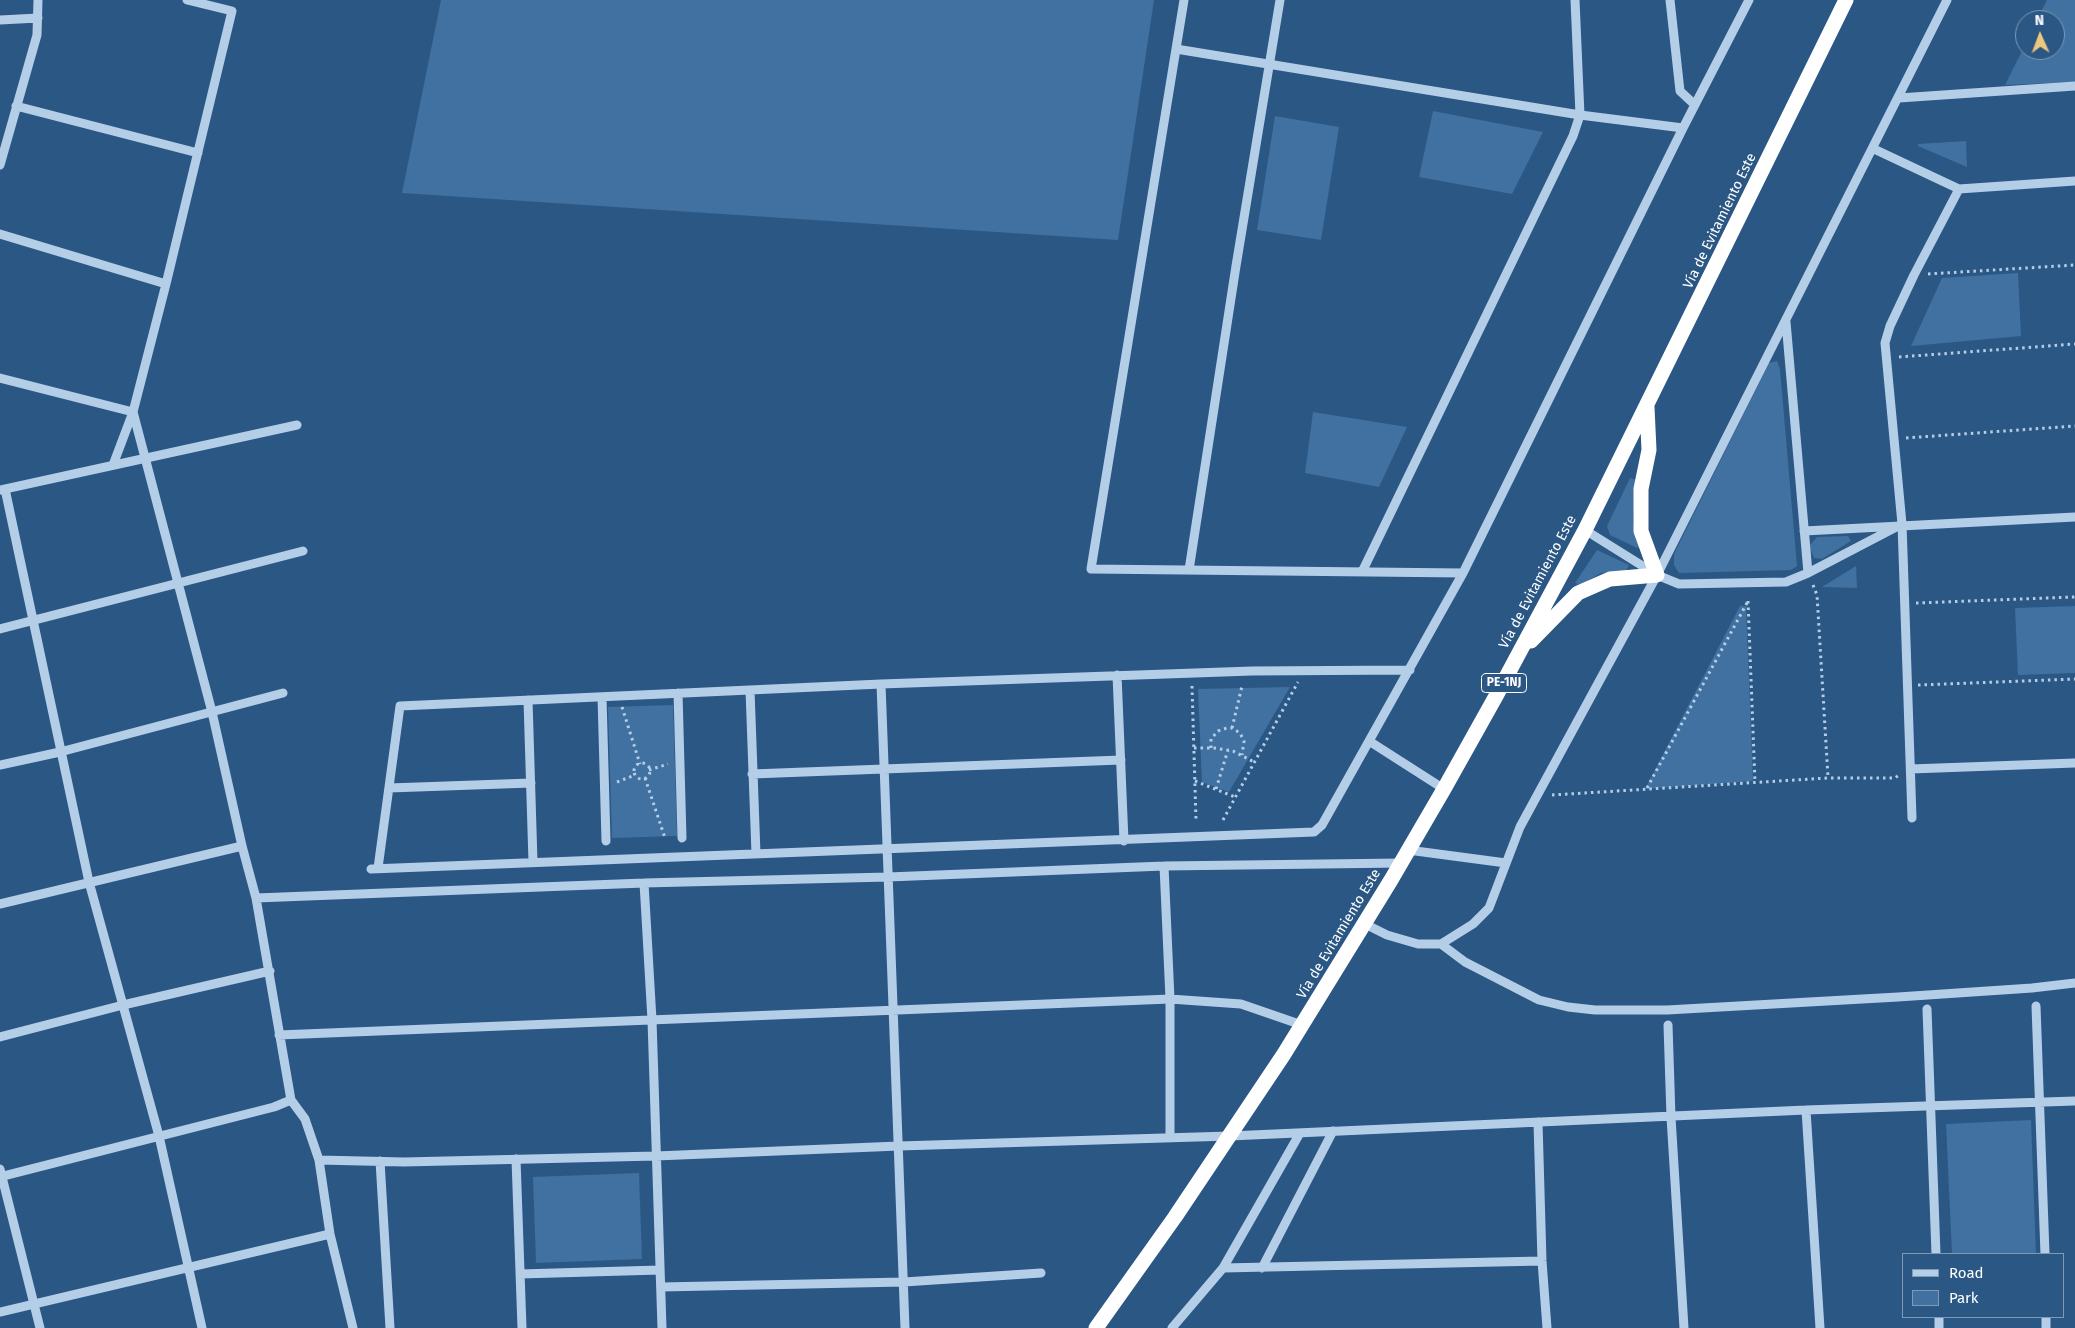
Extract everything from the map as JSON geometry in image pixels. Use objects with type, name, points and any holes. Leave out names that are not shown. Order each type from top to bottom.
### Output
[{"type":"highway","name":"Vía de Evitamiento Este","points":[[1096,1328],[1230,1136],[1302,1025],[1365,924],[1444,789],[1520,653],[1584,530],[1846,0]]},
{"type":"highway","points":[[1520,653],[1578,593],[1610,579],[1657,574],[1641,531],[1641,489],[1649,450],[1647,405]]},
{"type":"street","points":[[0,165],[4,134],[16,106],[37,35],[38,0]]},
{"type":"street","points":[[113,465],[133,412],[232,11],[187,0]]},
{"type":"street","points":[[1184,0],[1091,569],[1464,573]]},
{"type":"street","points":[[1189,570],[1236,266],[1280,0]]},
{"type":"street","points":[[1362,572],[1569,145],[1580,115],[1575,0]]},
{"type":"street","points":[[1670,0],[1680,91],[1695,105]]},
{"type":"street","points":[[1410,670],[1192,673],[881,684],[400,706],[389,788],[375,868],[1124,841],[1314,832],[1322,825],[1369,740],[1410,670],[1464,573],[1683,128],[1749,0]]},
{"type":"street","points":[[1365,924],[1387,935],[1418,944],[1441,944],[1473,924],[1489,908],[1520,827],[1657,574],[1948,0]]},
{"type":"street","points":[[0,20],[38,18]]},
{"type":"street","points":[[1176,49],[1580,115],[1683,128]]},
{"type":"street","points":[[1899,98],[2075,86]]},
{"type":"street","points":[[16,106],[198,153]]},
{"type":"street","points":[[1874,149],[1959,189],[2075,181]]},
{"type":"street","points":[[1912,818],[1902,524],[1885,343],[1890,326],[1914,275],[1959,189]]},
{"type":"street","points":[[0,234],[166,284]]},
{"type":"street","points":[[1786,321],[1788,363],[1808,573]]},
{"type":"street","points":[[0,378],[133,412]]},
{"type":"street","points":[[133,412],[212,712],[242,846],[256,898],[291,1100],[305,1119],[319,1160],[330,1234],[353,1328]]},
{"type":"street","points":[[202,1328],[159,1136],[89,882],[3,489],[297,425]]},
{"type":"street","points":[[1804,531],[1902,524],[2075,517]]},
{"type":"street","points":[[1584,530],[1657,574],[1679,584],[1786,582],[1808,573],[1902,524]]},
{"type":"street","points":[[0,629],[303,552]]},
{"type":"street","points":[[1117,676],[1124,841]]},
{"type":"street","points":[[881,684],[905,1328]]},
{"type":"street","points":[[750,690],[756,854]]},
{"type":"street","points":[[678,693],[682,838]]},
{"type":"street","points":[[0,765],[60,752],[283,694]]},
{"type":"street","points":[[602,697],[606,841]]},
{"type":"street","points":[[528,700],[533,862]]},
{"type":"street","points":[[1369,740],[1444,789]]},
{"type":"street","points":[[752,774],[1120,760]]},
{"type":"street","points":[[1911,769],[2075,763]]},
{"type":"street","points":[[389,788],[531,783]]},
{"type":"street","points":[[0,904],[242,846]]},
{"type":"street","points":[[256,898],[644,883],[888,877],[1405,856],[1506,863]]},
{"type":"street","points":[[1164,866],[1170,999],[1170,1138]]},
{"type":"street","points":[[644,883],[652,1020],[662,1328]]},
{"type":"street","points":[[1441,944],[1465,962],[1539,1000],[1568,1007],[1595,1010],[1667,1010],[1898,997],[2032,988],[2075,983]]},
{"type":"street","points":[[0,1037],[123,1004],[270,971]]},
{"type":"street","points":[[279,1035],[1170,999],[1241,1004],[1302,1025]]},
{"type":"street","points":[[2036,1006],[2045,1253]]},
{"type":"street","points":[[1928,1009],[1936,1253]]},
{"type":"street","points":[[1668,1025],[1671,1117],[1684,1328]]},
{"type":"street","points":[[40,1328],[1,1174],[274,1107],[291,1100]]},
{"type":"street","points":[[319,1160],[380,1161],[656,1156],[899,1146],[1230,1136],[1806,1110],[2075,1101]]},
{"type":"street","points":[[1806,1110],[1820,1328]]},
{"type":"street","points":[[1538,1122],[1542,1261],[1547,1328]]},
{"type":"street","points":[[1262,1268],[1333,1131]]},
{"type":"street","points":[[1172,1328],[1223,1268],[1300,1133]]},
{"type":"street","points":[[516,1159],[522,1328]]},
{"type":"street","points":[[380,1161],[390,1328]]},
{"type":"street","points":[[0,1312],[330,1234]]},
{"type":"street","points":[[1223,1268],[1542,1261]]},
{"type":"street","points":[[520,1274],[660,1270]]},
{"type":"street","points":[[661,1287],[904,1282],[1042,1273]]},
{"type":"path","points":[[1914,275],[2075,264]]},
{"type":"path","points":[[1886,358],[2075,344]]},
{"type":"path","points":[[1894,439],[2075,426]]},
{"type":"path","points":[[1808,573],[1818,595],[1828,778]]},
{"type":"path","points":[[1748,582],[1755,782]]},
{"type":"path","points":[[1905,604],[2075,597]]},
{"type":"path","points":[[1647,789],[1748,601]]},
{"type":"path","points":[[1223,820],[1304,671]]},
{"type":"path","points":[[1192,673],[1196,820]]},
{"type":"path","points":[[1908,685],[2075,679]]},
{"type":"path","points":[[1232,728],[1242,686]]},
{"type":"path","points":[[621,704],[640,764]]},
{"type":"path","points":[[1211,748],[1214,735],[1223,729],[1232,728],[1240,733],[1244,741],[1242,755]]},
{"type":"path","points":[[1194,748],[1228,750],[1254,762]]},
{"type":"path","points":[[1216,789],[1228,750]]},
{"type":"path","points":[[649,770],[680,760]]},
{"type":"path","points":[[635,775],[635,767],[640,764],[646,765],[649,770],[645,778]]},
{"type":"path","points":[[1537,796],[1828,778],[1895,778],[1911,769]]},
{"type":"path","points":[[605,786],[635,775]]},
{"type":"path","points":[[635,775],[639,778],[645,778]]},
{"type":"path","points":[[645,778],[665,838]]},
{"type":"path","points":[[1195,781],[1235,797]]},
{"type":"green space","points":[[441,0],[1154,0],[1118,240],[402,193]]},
{"type":"green space","points":[[2047,0],[2075,0],[2075,82],[2005,85],[2018,60],[2065,60],[2065,10],[2042,10]]},
{"type":"green space","points":[[1433,111],[1543,132],[1512,194],[1419,177]]},
{"type":"green space","points":[[1275,116],[1339,127],[1321,240],[1257,230]]},
{"type":"green space","points":[[1966,141],[1967,167],[1918,146],[1918,144]]},
{"type":"green space","points":[[2018,273],[2021,336],[1911,346],[1942,278]]},
{"type":"green space","points":[[1777,361],[1780,369],[1797,566],[1791,570],[1679,573],[1674,565],[1674,554],[1769,363]]},
{"type":"green space","points":[[1313,412],[1407,427],[1379,487],[1305,473]]},
{"type":"green space","points":[[1630,478],[1636,480],[1633,521],[1641,546],[1637,548],[1610,535],[1607,526]]},
{"type":"green space","points":[[1848,536],[1851,541],[1822,559],[1814,558],[1809,546],[1817,537]]},
{"type":"green space","points":[[1597,550],[1629,565],[1626,571],[1601,573],[1580,585],[1575,583]]},
{"type":"green space","points":[[1856,566],[1857,588],[1822,587]]},
{"type":"green space","points":[[1740,606],[1746,606],[1753,781],[1645,789]]},
{"type":"green space","points":[[2075,606],[2075,673],[2018,675],[2015,608]]},
{"type":"green space","points":[[1290,687],[1229,792],[1202,782],[1198,689]]},
{"type":"green space","points":[[673,705],[677,836],[612,838],[608,707]]},
{"type":"green space","points":[[2031,1120],[2036,1253],[1952,1253],[1946,1124]]},
{"type":"green space","points":[[639,1173],[642,1259],[536,1263],[533,1177]]}]
